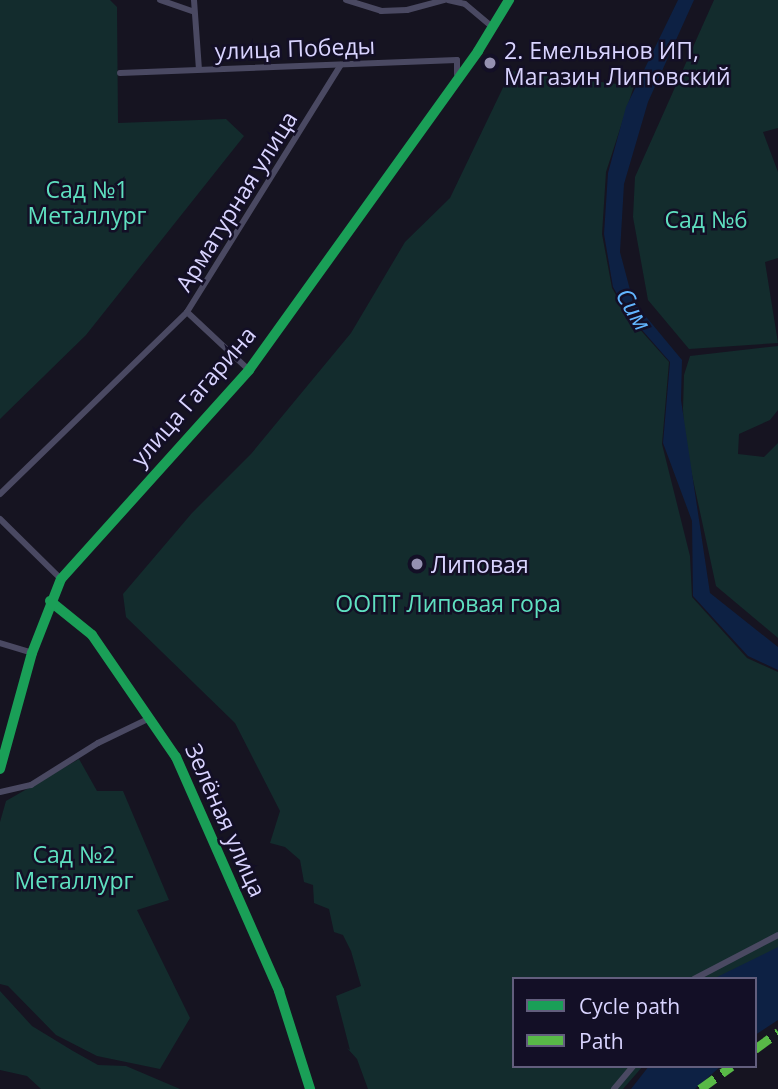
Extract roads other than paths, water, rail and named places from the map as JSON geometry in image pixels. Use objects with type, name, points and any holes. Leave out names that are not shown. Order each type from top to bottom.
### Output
[{"type":"street","points":[[160,0],[194,12]]},
{"type":"street","points":[[194,0],[199,69]]},
{"type":"street","points":[[346,0],[381,11],[407,10],[444,0],[465,4],[490,25]]},
{"type":"street","name":"улица Гагарина","points":[[0,769],[32,653],[50,601],[61,579],[249,370],[457,74],[478,51],[490,25],[509,0]]},
{"type":"street","name":"улица Победы","points":[[120,73],[457,60],[457,74]]},
{"type":"street","name":"Арматурная улица","points":[[0,494],[187,312],[341,65]]},
{"type":"street","points":[[187,312],[249,370]]},
{"type":"street","points":[[0,519],[61,579]]},
{"type":"street","name":"Зелёная улица","points":[[50,601],[92,635],[176,757],[273,975],[310,1089]]},
{"type":"street","points":[[0,643],[32,653]]},
{"type":"street","points":[[0,792],[31,785],[98,743],[150,718]]},
{"type":"street","points":[[698,977],[778,935]]},
{"type":"street","points":[[614,1089],[631,1068]]},
{"type":"water","name":"Сим","points":[[678,0],[694,0],[648,102],[624,184],[620,252],[633,301],[682,360],[681,400],[710,593],[778,647],[778,670],[748,656],[693,596],[692,521],[663,443],[670,362],[629,315],[613,287],[604,234],[608,173],[626,107]]},
{"type":"water","points":[[778,947],[778,1020],[757,1034],[757,977],[717,977]]},
{"type":"water","points":[[647,1068],[719,1068],[695,1089],[631,1089]]},
{"type":"place","name":"2. Емельянов ИП, Магазин Липовский","points":[[490,63]]},
{"type":"place","name":"Липовая","points":[[417,564]]},
{"type":"park label","name":"Сад №1 Металлург","points":[[87,202]]},
{"type":"park label","name":"Сад №6","points":[[706,219]]},
{"type":"park label","name":"ООПТ Липовая гора","points":[[448,603]]},
{"type":"park label","name":"Сад №2 Металлург","points":[[74,867]]}]
